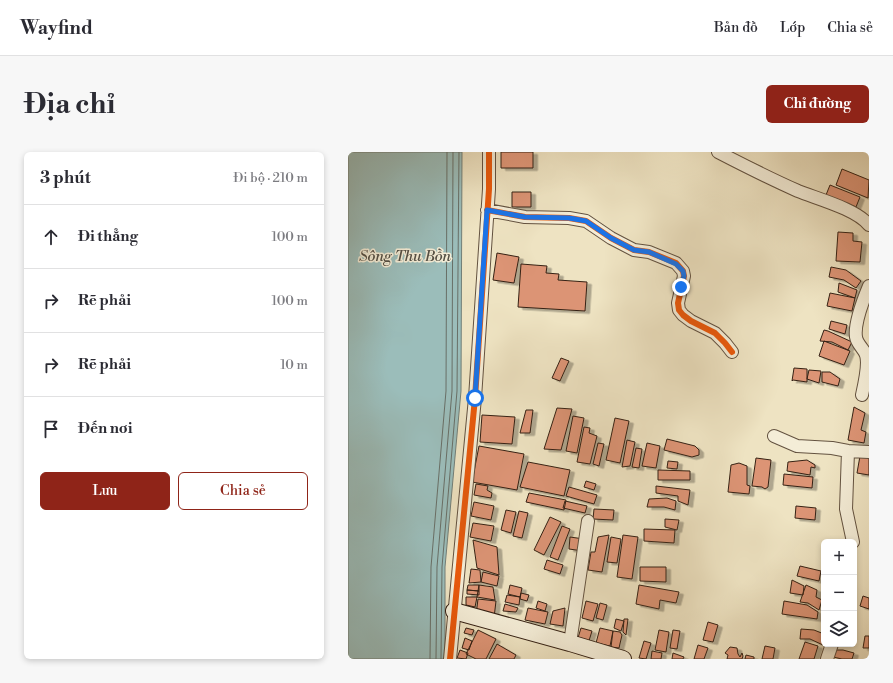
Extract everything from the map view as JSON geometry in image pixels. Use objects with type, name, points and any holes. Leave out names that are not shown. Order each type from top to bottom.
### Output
[{"type":"street","points":[[450,659],[475,398],[489,189],[489,152]]},
{"type":"street","points":[[718,152],[756,172],[847,210],[861,217],[869,225]]},
{"type":"street","points":[[487,210],[525,217],[569,218],[586,221],[611,238],[634,250],[649,252],[676,264],[683,271],[684,276],[678,303],[683,315],[691,321],[715,333],[732,352]]},
{"type":"street","points":[[862,395],[866,374],[866,356],[856,335],[858,320],[869,286]]},
{"type":"street","points":[[774,436],[797,446],[869,452]]},
{"type":"street","points":[[848,451],[846,509],[852,539]]},
{"type":"street","points":[[570,642],[588,521]]},
{"type":"street","points":[[454,611],[570,642],[623,659]]},
{"type":"street","points":[[827,659],[831,647]]},
{"type":"water","name":"Sông Thu Bồn","points":[[348,152],[462,152],[461,391],[445,567],[445,659],[348,659]]},
{"type":"building","points":[[501,152],[533,152],[533,168],[501,168]]},
{"type":"building","points":[[842,169],[869,180],[868,198],[836,185]]},
{"type":"building","points":[[830,185],[860,197],[856,207],[826,195]]},
{"type":"building","points":[[512,192],[531,192],[531,207],[512,207]]},
{"type":"building","points":[[838,232],[853,233],[853,241],[862,242],[860,262],[836,261]]},
{"type":"building","points":[[497,253],[519,257],[514,283],[493,280]]},
{"type":"building","points":[[521,264],[547,266],[546,273],[559,274],[558,280],[587,282],[585,311],[518,307]]},
{"type":"building","points":[[831,267],[846,270],[861,281],[856,288],[844,280],[829,277]]},
{"type":"building","points":[[839,283],[857,290],[855,298],[838,292]]},
{"type":"building","points":[[830,293],[855,298],[852,311],[827,306]]},
{"type":"building","points":[[831,321],[847,325],[845,334],[829,329]]},
{"type":"building","points":[[824,330],[852,342],[848,350],[832,342],[820,341]]},
{"type":"building","points":[[824,341],[850,351],[844,365],[819,356]]},
{"type":"building","points":[[561,358],[569,361],[560,381],[552,378]]},
{"type":"building","points":[[794,368],[807,369],[807,382],[792,381]]},
{"type":"building","points":[[809,370],[821,371],[819,383],[807,379]]},
{"type":"building","points":[[822,372],[830,372],[840,379],[838,386],[822,382]]},
{"type":"building","points":[[854,407],[865,413],[861,430],[866,432],[864,443],[848,440]]},
{"type":"building","points":[[557,408],[572,409],[561,450],[544,449]]},
{"type":"building","points":[[526,410],[533,410],[530,433],[520,433]]},
{"type":"building","points":[[482,415],[515,417],[512,444],[480,442]]},
{"type":"building","points":[[573,416],[584,418],[577,453],[566,451]]},
{"type":"building","points":[[615,418],[629,421],[620,463],[606,460]]},
{"type":"building","points":[[584,427],[590,428],[589,433],[597,436],[590,464],[577,462]]},
{"type":"building","points":[[667,439],[695,446],[699,450],[699,455],[692,457],[664,450]]},
{"type":"building","points":[[627,440],[635,442],[630,466],[622,467]]},
{"type":"building","points":[[598,443],[604,444],[599,466],[593,464]]},
{"type":"building","points":[[647,443],[660,446],[656,468],[642,466]]},
{"type":"building","points":[[479,446],[524,454],[517,490],[472,482]]},
{"type":"building","points":[[636,448],[642,449],[639,468],[632,467]]},
{"type":"building","points":[[860,456],[869,458],[869,475],[857,473]]},
{"type":"building","points":[[756,458],[771,460],[768,487],[765,489],[762,487],[752,486]]},
{"type":"building","points":[[807,460],[815,465],[815,468],[811,467],[810,475],[787,471],[788,462]]},
{"type":"building","points":[[668,461],[678,462],[677,469],[667,468]]},
{"type":"building","points":[[528,462],[570,470],[564,496],[520,487]]},
{"type":"building","points":[[739,463],[747,466],[747,485],[750,486],[749,494],[728,492],[731,465]]},
{"type":"building","points":[[658,470],[690,471],[690,480],[658,480]]},
{"type":"building","points":[[784,474],[813,477],[812,488],[783,485]]},
{"type":"building","points":[[586,481],[596,484],[594,490],[584,487]]},
{"type":"building","points":[[476,484],[488,486],[487,490],[492,493],[491,498],[474,495]]},
{"type":"building","points":[[656,486],[690,490],[688,505],[678,501],[678,496],[656,493]]},
{"type":"building","points":[[569,487],[597,495],[594,504],[566,496]]},
{"type":"building","points":[[529,493],[566,500],[564,510],[526,502]]},
{"type":"building","points":[[667,498],[676,501],[675,510],[664,507],[647,507],[649,499]]},
{"type":"building","points":[[565,501],[587,506],[585,513],[563,508]]},
{"type":"building","points":[[474,502],[494,506],[491,520],[471,516]]},
{"type":"building","points":[[796,506],[816,508],[815,520],[795,518]]},
{"type":"building","points":[[594,509],[614,510],[613,520],[593,519]]},
{"type":"building","points":[[506,510],[516,512],[511,533],[501,530]]},
{"type":"building","points":[[519,511],[528,513],[522,538],[513,536]]},
{"type":"building","points":[[550,517],[561,522],[544,555],[534,550]]},
{"type":"building","points":[[665,519],[679,520],[677,530],[665,527]]},
{"type":"building","points":[[473,523],[494,526],[491,541],[470,537]]},
{"type":"building","points":[[562,526],[570,529],[558,560],[550,557]]},
{"type":"building","points":[[644,529],[675,530],[674,543],[644,541]]},
{"type":"building","points":[[609,535],[602,572],[588,570],[591,552],[595,552],[598,537]]},
{"type":"building","points":[[623,535],[638,537],[632,579],[617,577]]},
{"type":"building","points":[[570,537],[584,539],[583,551],[569,549]]},
{"type":"building","points":[[611,537],[621,539],[617,563],[607,562]]},
{"type":"building","points":[[473,540],[497,547],[499,575],[477,568]]},
{"type":"building","points":[[547,560],[563,565],[560,574],[544,569]]},
{"type":"building","points":[[800,566],[821,571],[819,581],[797,576]]},
{"type":"building","points":[[640,567],[666,567],[666,582],[640,581]]},
{"type":"building","points":[[471,569],[480,570],[481,582],[469,583]]},
{"type":"building","points":[[483,572],[499,576],[497,586],[481,582]]},
{"type":"building","points":[[792,580],[804,586],[803,595],[790,593]]},
{"type":"building","points":[[468,585],[479,585],[479,591],[467,590]]},
{"type":"building","points":[[479,585],[493,587],[495,600],[477,597]]},
{"type":"building","points":[[510,585],[522,588],[520,597],[508,594]]},
{"type":"building","points":[[639,585],[679,592],[676,603],[660,600],[659,609],[636,604]]},
{"type":"building","points":[[806,585],[817,590],[816,597],[821,600],[819,610],[808,603],[800,602]]},
{"type":"building","points":[[467,590],[479,591],[479,595],[467,594]]},
{"type":"building","points":[[521,593],[529,595],[527,601],[520,599]]},
{"type":"building","points":[[507,595],[520,597],[519,605],[505,602]]},
{"type":"building","points":[[863,596],[869,598],[869,609],[860,606]]},
{"type":"building","points":[[466,597],[477,597],[475,607],[466,605]]},
{"type":"building","points":[[478,599],[496,601],[494,618],[476,615]]},
{"type":"building","points":[[538,601],[547,604],[545,611],[536,608]]},
{"type":"building","points":[[586,601],[598,604],[593,621],[582,618]]},
{"type":"building","points":[[784,601],[807,605],[818,612],[817,619],[782,614]]},
{"type":"building","points":[[600,603],[607,605],[603,620],[596,618]]},
{"type":"building","points":[[505,604],[518,608],[516,612],[503,611]]},
{"type":"building","points":[[528,608],[548,612],[545,624],[525,620]]},
{"type":"building","points":[[565,608],[563,626],[550,624],[553,611]]},
{"type":"building","points":[[616,619],[624,621],[621,631],[614,628]]},
{"type":"building","points":[[624,619],[628,619],[626,635],[623,632]]},
{"type":"building","points":[[708,622],[718,625],[713,642],[703,640]]},
{"type":"building","points":[[466,628],[474,630],[472,635],[464,633]]},
{"type":"building","points":[[581,628],[592,631],[588,644],[577,641]]},
{"type":"building","points":[[600,628],[613,631],[610,646],[596,643]]},
{"type":"building","points":[[801,629],[814,630],[821,633],[821,644],[810,639],[800,639]]},
{"type":"building","points":[[478,630],[496,639],[486,659],[476,659],[466,654]]},
{"type":"building","points":[[659,630],[669,632],[666,652],[655,650]]},
{"type":"building","points":[[673,630],[680,631],[677,649],[670,648]]},
{"type":"building","points":[[613,631],[620,632],[622,635],[619,648],[611,647]]},
{"type":"building","points":[[865,636],[869,636],[869,648],[863,648]]},
{"type":"building","points":[[465,638],[472,641],[469,650],[462,648]]},
{"type":"building","points":[[644,641],[651,643],[646,659],[639,658]]},
{"type":"building","points":[[805,642],[818,646],[814,659],[799,659]]},
{"type":"building","points":[[497,644],[516,655],[514,659],[489,659]]},
{"type":"building","points":[[698,645],[708,648],[704,659],[694,659]]},
{"type":"building","points":[[765,646],[775,648],[773,659],[762,659]]},
{"type":"building","points":[[730,647],[737,648],[740,657],[742,653],[742,659],[727,659],[728,655],[725,653]]},
{"type":"building","points":[[460,650],[468,653],[466,659],[457,658]]},
{"type":"building","points":[[835,650],[843,650],[854,653],[852,659],[833,657]]},
{"type":"building","points":[[652,651],[662,653],[661,659],[651,659]]},
{"type":"building","points":[[673,653],[684,657],[683,659],[672,659]]},
{"type":"building","points":[[746,655],[754,657],[754,659],[745,659]]},
{"type":"cycle path","points":[[450,659],[475,398],[489,189],[489,152]]},
{"type":"cycle path","points":[[487,210],[525,217],[569,218],[586,221],[611,238],[634,250],[649,252],[676,263],[683,271],[684,276],[678,303],[679,310],[691,321],[715,333],[732,352]]},
{"type":"route","points":[[475,398],[487,210],[525,217],[569,218],[586,221],[611,238],[634,250],[649,252],[668,259],[676,264],[683,271],[684,276],[681,287]]}]
